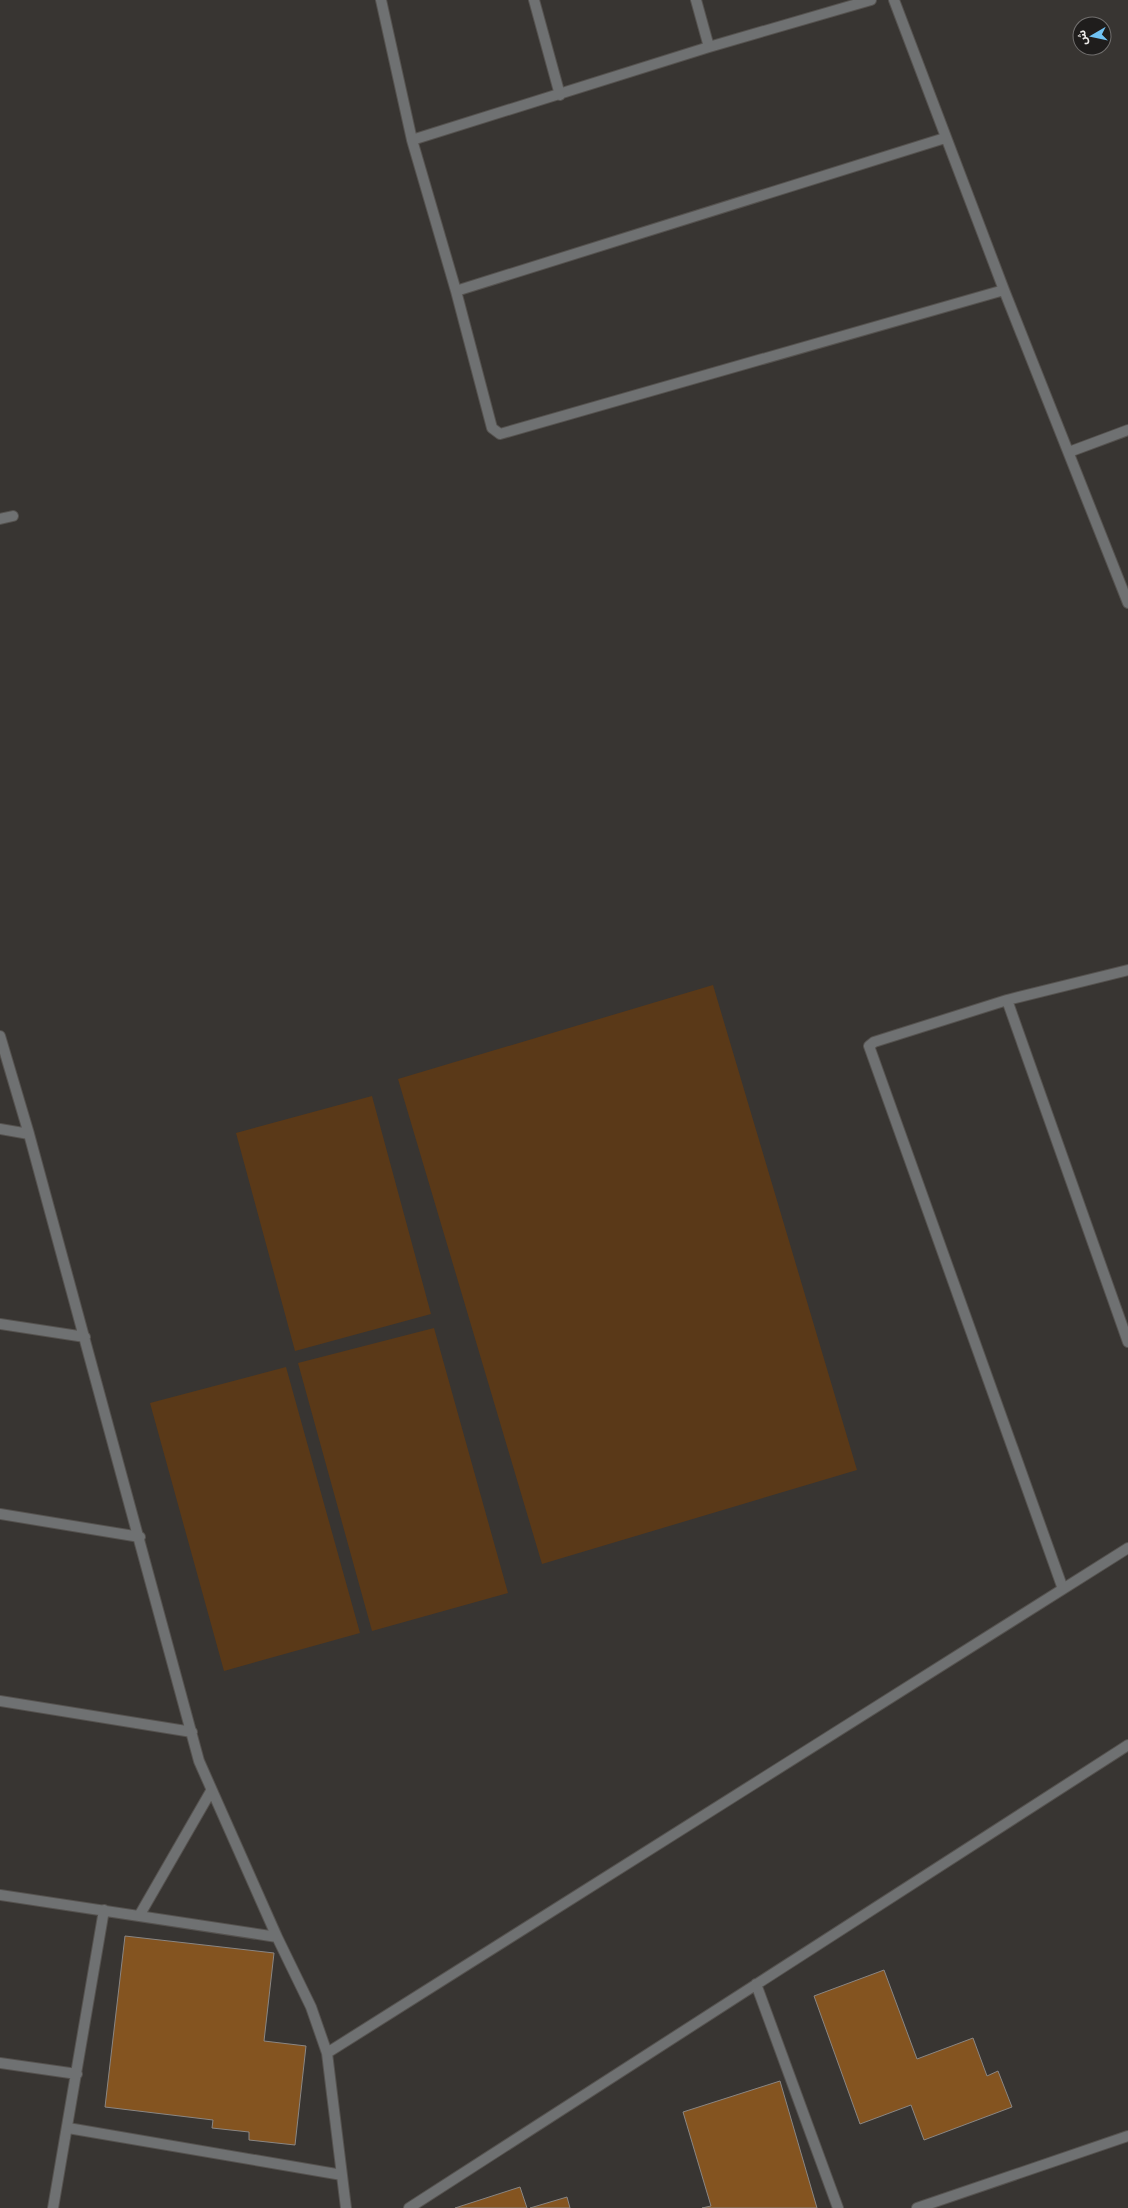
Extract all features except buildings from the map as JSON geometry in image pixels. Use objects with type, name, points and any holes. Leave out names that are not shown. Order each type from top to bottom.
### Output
[{"type":"street","points":[[382,0],[412,140],[456,291],[492,428],[500,434],[1004,290]]},
{"type":"street","points":[[534,0],[560,95]]},
{"type":"street","points":[[696,0],[709,48]]},
{"type":"street","points":[[412,140],[709,48],[871,0]]},
{"type":"street","points":[[894,0],[945,138],[1128,603]]},
{"type":"street","points":[[456,291],[945,138]]},
{"type":"street","points":[[1069,452],[1128,430]]},
{"type":"street","points":[[0,519],[13,516]]},
{"type":"street","points":[[1063,1589],[869,1046],[874,1042],[1007,1000],[1128,970]]},
{"type":"street","points":[[1007,1000],[1128,1342]]},
{"type":"street","points":[[0,1036],[29,1134],[140,1537],[199,1761],[211,1791],[310,2007],[327,2053],[346,2208]]},
{"type":"street","points":[[0,1129],[29,1134]]},
{"type":"street","points":[[0,1324],[85,1337]]},
{"type":"street","points":[[0,1514],[140,1537]]},
{"type":"street","points":[[327,2053],[1128,1548]]},
{"type":"street","points":[[0,1701],[192,1732]]},
{"type":"street","points":[[409,2208],[756,1984],[1127,1748]]},
{"type":"street","points":[[139,1916],[211,1791]]},
{"type":"street","points":[[0,1895],[277,1937]]},
{"type":"street","points":[[53,2208],[68,2128],[104,1910]]},
{"type":"street","points":[[756,1984],[838,2208]]},
{"type":"street","points":[[0,2063],[77,2074]]},
{"type":"street","points":[[68,2128],[342,2175]]},
{"type":"street","points":[[917,2208],[1128,2136]]},
{"type":"shaded area","points":[[713,985],[857,1470],[542,1564],[398,1079]]},
{"type":"shaded area","points":[[372,1096],[431,1314],[295,1351],[236,1133]]},
{"type":"shaded area","points":[[434,1328],[508,1593],[372,1631],[298,1363]]},
{"type":"shaded area","points":[[286,1367],[360,1633],[224,1671],[150,1403]]}]
